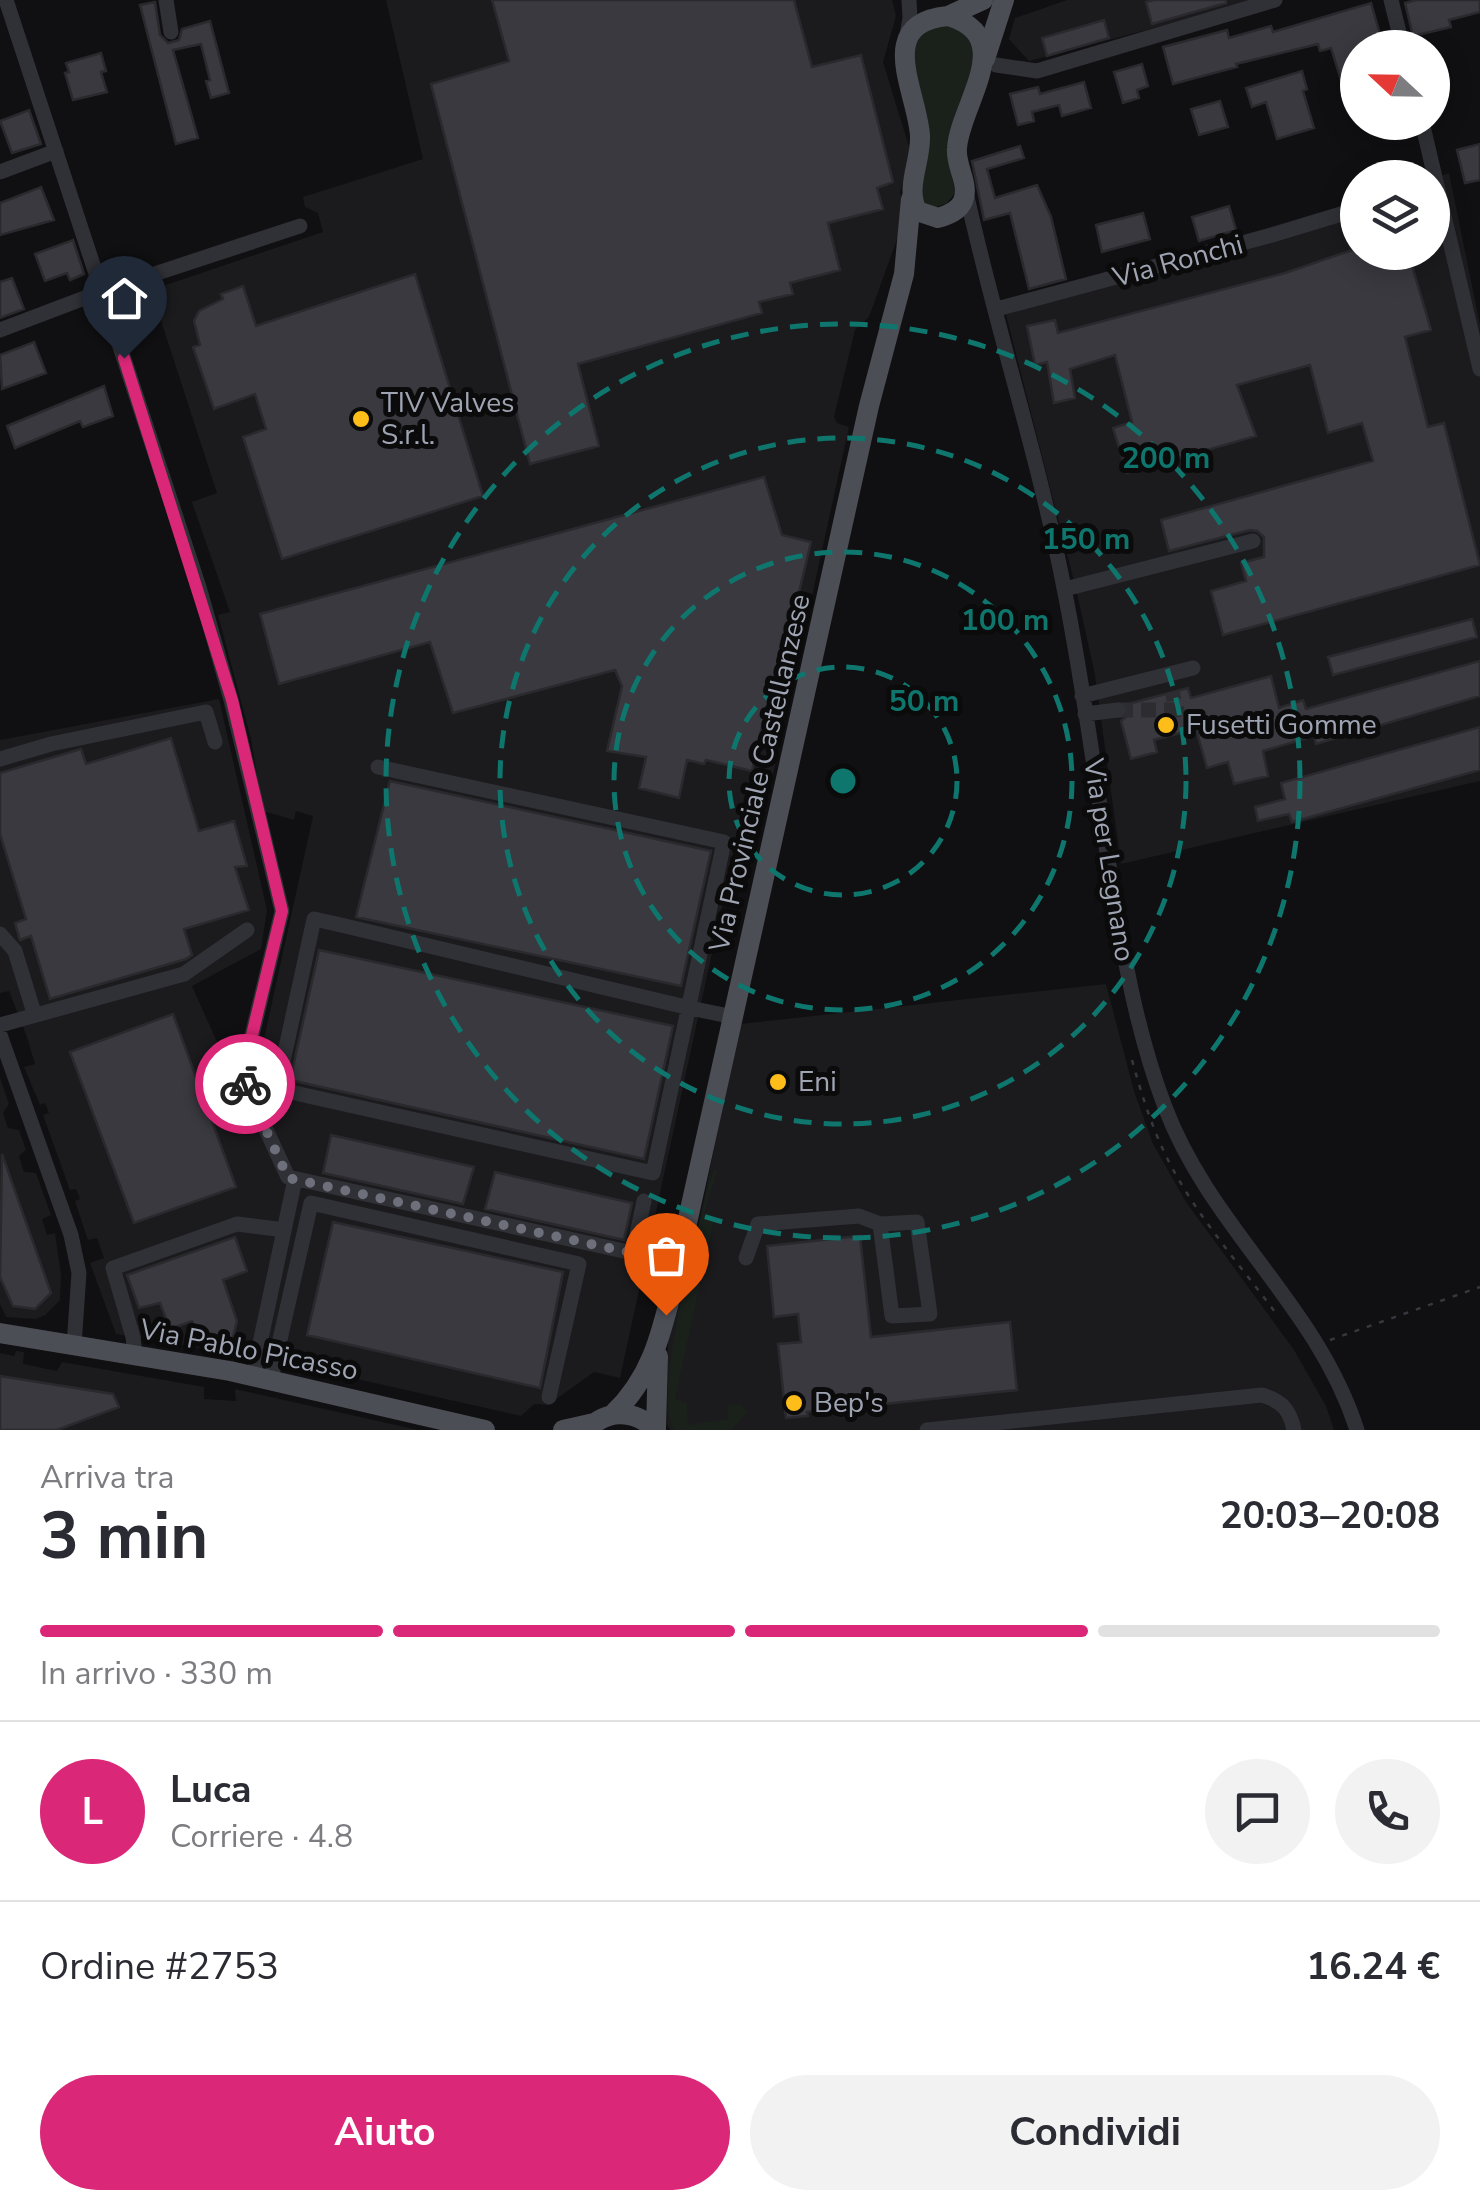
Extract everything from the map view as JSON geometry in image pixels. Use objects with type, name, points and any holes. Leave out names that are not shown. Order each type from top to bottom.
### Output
[{"type":"main road","points":[[906,43],[924,21],[983,0]]},
{"type":"main road","points":[[966,188],[956,151],[960,131],[990,65],[1004,0]]},
{"type":"main road","points":[[941,17],[965,21],[973,28],[990,65]]},
{"type":"main road","name":"Via Provinciale Castellanzese","points":[[658,1344],[870,406],[904,274],[920,136],[904,67],[906,43]]},
{"type":"main road","name":"Via Provinciale Castellanzese","points":[[904,274],[920,242],[964,200],[966,188]]},
{"type":"main road","points":[[911,199],[917,211],[943,216]]},
{"type":"main road","name":"Via Pablo Picasso","points":[[0,1334],[262,1377],[485,1430]]},
{"type":"main road","points":[[598,1422],[633,1396],[658,1344]]},
{"type":"main road","points":[[656,1430],[658,1344]]},
{"type":"main road","points":[[563,1430],[637,1416],[656,1430]]},
{"type":"street","points":[[6,0],[232,700],[282,911],[244,1082],[288,1178],[678,1263]]},
{"type":"street","points":[[166,0],[172,32]]},
{"type":"street","points":[[910,0],[923,14],[941,17]]},
{"type":"street","points":[[906,43],[910,0]]},
{"type":"street","points":[[990,65],[1037,71],[1276,0]]},
{"type":"street","points":[[1391,0],[1398,30]]},
{"type":"street","points":[[0,172],[56,152]]},
{"type":"street","name":"Via per Legnano","points":[[966,188],[977,243],[1035,454],[1064,590],[1123,957],[1142,1034],[1165,1106],[1200,1182],[1320,1344],[1356,1430]]},
{"type":"street","name":"Via Ronchi","points":[[997,310],[1340,214]]},
{"type":"street","name":"Via per Legnano","points":[[943,216],[964,221],[977,243]]},
{"type":"street","points":[[0,330],[102,290],[300,226]]},
{"type":"street","points":[[1450,245],[1480,369]]},
{"type":"street","points":[[1064,590],[1253,540]]},
{"type":"street","points":[[1082,696],[1193,668]]},
{"type":"street","points":[[1167,675],[1172,692]]},
{"type":"street","points":[[1086,714],[1118,710]]},
{"type":"street","points":[[0,759],[51,744],[206,712],[215,742]]},
{"type":"street","points":[[314,919],[277,1088],[652,1173],[724,842],[378,767]]},
{"type":"street","points":[[282,911],[734,1017]]},
{"type":"street","points":[[0,1025],[184,974],[247,930]]},
{"type":"street","points":[[0,934],[16,952],[34,1013]]},
{"type":"street","points":[[0,1035],[72,1235],[79,1273],[74,1345]]},
{"type":"street","points":[[262,1377],[294,1179]]},
{"type":"street","points":[[633,1252],[644,1201]]},
{"type":"street","points":[[262,1377],[312,1202],[579,1264],[549,1398]]},
{"type":"street","points":[[746,1258],[758,1224],[859,1216],[880,1224],[918,1222],[930,1314],[892,1316],[880,1224]]},
{"type":"street","points":[[135,1355],[134,1337],[113,1268],[237,1224],[277,1229]]},
{"type":"street","points":[[929,1430],[1262,1396],[1273,1398],[1288,1409],[1294,1430]]},
{"type":"path","points":[[1320,1344],[1480,1287]]},
{"type":"shaded area","points":[[386,0],[892,0],[896,16],[883,62],[911,153],[900,192],[905,217],[869,317],[855,330],[834,417],[837,423],[849,427],[762,825],[738,833],[620,1378],[594,1372],[548,1405],[534,1404],[521,1416],[251,1355],[253,1346],[238,1342],[236,1349],[226,1352],[116,1334],[90,1263],[104,1258],[97,1238],[88,1240],[75,1201],[80,1199],[76,1189],[70,1190],[43,1115],[49,1113],[45,1103],[40,1105],[24,1067],[35,1064],[9,991],[0,993],[0,740],[219,699],[267,910],[261,949],[192,986],[238,1089],[253,1089],[313,816],[296,811],[294,820],[263,811],[251,739],[218,615],[230,612],[192,502],[217,493],[151,290],[323,232],[318,213],[305,207],[303,197],[423,159]]},
{"type":"shaded area","points":[[1067,0],[1260,0],[1029,61],[1009,39],[1015,18]]},
{"type":"shaded area","points":[[951,24],[969,35],[976,58],[947,149],[955,193],[947,203],[934,208],[922,202],[913,93],[914,52],[922,34]]},
{"type":"shaded area","points":[[1450,178],[1480,325],[1480,781],[1121,864],[1095,675],[1004,307],[1340,206],[1340,270],[1450,270]]},
{"type":"shaded area","points":[[1106,984],[1134,1091],[1153,1144],[1186,1202],[1294,1350],[1326,1406],[1334,1430],[670,1430],[668,1336],[673,1286],[696,1237],[740,1024]]},
{"type":"shaded area","points":[[0,1078],[9,1104],[3,1113],[8,1128],[19,1130],[26,1150],[19,1156],[24,1172],[36,1173],[51,1215],[42,1219],[47,1235],[55,1233],[60,1300],[36,1319],[6,1317],[0,1304]]},
{"type":"shaded area","points":[[715,1169],[704,1214],[714,1220],[675,1399],[687,1403],[688,1425],[728,1419],[727,1406],[740,1404],[748,1411],[731,1430],[674,1430],[668,1411],[672,1349],[696,1235]]},
{"type":"shaded area","points":[[16,1351],[24,1352],[23,1364],[57,1371],[62,1362],[204,1387],[204,1399],[236,1401],[235,1389],[418,1430],[0,1430],[0,1353],[14,1356]]},
{"type":"building","points":[[492,0],[794,0],[812,67],[861,55],[893,182],[877,188],[883,209],[828,223],[840,270],[790,283],[793,294],[759,302],[762,313],[578,364],[599,446],[530,464],[431,84],[509,61]]},
{"type":"building","points":[[1480,0],[1480,12],[1449,20],[1451,27],[1412,30],[1405,3]]},
{"type":"building","points":[[155,2],[160,35],[168,43],[179,40],[182,29],[210,21],[229,93],[211,98],[201,44],[173,50],[198,138],[176,144],[140,5]]},
{"type":"building","points":[[1146,2],[1226,3],[1152,24]]},
{"type":"building","points":[[1371,3],[1379,30],[1340,30],[1340,77],[1331,48],[1320,51],[1318,44],[1173,84],[1163,47],[1227,30],[1229,38],[1271,26],[1273,32]]},
{"type":"building","points":[[1104,20],[1109,38],[1047,56],[1042,38]]},
{"type":"building","points":[[101,53],[107,92],[73,100],[66,63]]},
{"type":"building","points":[[1142,64],[1148,86],[1137,90],[1139,98],[1123,103],[1114,72]]},
{"type":"building","points":[[1302,71],[1307,89],[1303,91],[1314,128],[1277,139],[1266,102],[1252,107],[1246,88]]},
{"type":"building","points":[[1084,82],[1091,108],[1062,116],[1059,105],[1032,112],[1034,121],[1018,125],[1010,94],[1038,87],[1040,94]]},
{"type":"building","points":[[1220,101],[1228,127],[1199,135],[1191,109]]},
{"type":"building","points":[[29,110],[41,144],[12,153],[0,121]]},
{"type":"building","points":[[1480,144],[1480,180],[1465,183],[1457,150]]},
{"type":"building","points":[[1020,146],[1024,158],[987,169],[995,198],[1037,185],[1051,217],[1066,279],[1029,289],[1010,213],[984,220],[972,161]]},
{"type":"building","points":[[41,187],[54,220],[0,235],[0,203]]},
{"type":"building","points":[[1229,206],[1236,230],[1199,241],[1192,217]]},
{"type":"building","points":[[1143,213],[1150,239],[1102,252],[1096,225]]},
{"type":"building","points":[[73,240],[84,274],[70,280],[67,273],[45,281],[35,254]]},
{"type":"building","points":[[1340,254],[1340,270],[1413,270],[1431,330],[1405,337],[1428,427],[1444,423],[1480,565],[1223,635],[1211,591],[1246,581],[1241,563],[1264,557],[1264,537],[1250,530],[1169,551],[1161,520],[1373,461],[1362,423],[1328,433],[1310,365],[1237,385],[1256,436],[1127,473],[1113,428],[1132,422],[1115,355],[1070,369],[1075,398],[1054,403],[1047,362],[1035,365],[1027,326],[1055,320],[1058,333],[1285,273]]},
{"type":"building","name":"TIV Valves S.r.l.","points":[[415,274],[483,496],[282,559],[243,437],[266,429],[255,394],[214,409],[193,347],[200,345],[194,321],[199,311],[223,299],[221,294],[243,286],[256,326]]},
{"type":"building","points":[[12,278],[24,309],[0,318],[0,282]]},
{"type":"building","points":[[34,342],[46,373],[2,389],[0,355]]},
{"type":"building","points":[[104,386],[113,416],[83,427],[80,421],[15,448],[7,426]]},
{"type":"building","points":[[764,477],[782,535],[811,542],[773,702],[767,705],[752,771],[706,760],[704,764],[687,760],[679,798],[639,788],[646,757],[607,751],[622,686],[615,670],[453,713],[430,642],[279,684],[260,614]]},
{"type":"building","points":[[1472,619],[1477,637],[1333,675],[1328,657]]},
{"type":"building","points":[[1480,661],[1480,696],[1316,744],[1314,736],[1263,751],[1268,776],[1234,784],[1228,762],[1207,768],[1196,729],[1154,740],[1157,752],[1131,759],[1121,721],[1128,715],[1128,704],[1188,688],[1191,698],[1271,676],[1279,708],[1303,700],[1306,709]]},
{"type":"building","points":[[1480,727],[1480,770],[1292,822],[1289,814],[1258,821],[1255,807],[1285,799],[1281,783]]},
{"type":"building","points":[[171,738],[199,831],[234,821],[247,866],[235,867],[249,910],[184,929],[192,955],[186,959],[50,999],[31,936],[20,940],[15,923],[26,919],[0,834],[0,773],[81,749],[86,764]]},
{"type":"building","points":[[390,781],[711,851],[681,986],[356,917]]},
{"type":"building","points":[[319,950],[673,1026],[644,1159],[290,1080]]},
{"type":"building","points":[[173,1014],[236,1187],[134,1223],[70,1052]]},
{"type":"building","points":[[331,1135],[474,1167],[463,1204],[323,1173]]},
{"type":"building","points":[[2,1154],[51,1293],[35,1309],[13,1306],[0,1277]]},
{"type":"building","points":[[495,1172],[632,1203],[624,1240],[485,1209]]},
{"type":"building","points":[[333,1222],[563,1272],[540,1388],[307,1335]]},
{"type":"building","points":[[860,1236],[871,1337],[1010,1322],[1017,1390],[807,1412],[808,1416],[786,1418],[778,1344],[801,1342],[798,1314],[774,1317],[767,1246]]},
{"type":"building","points":[[235,1237],[247,1271],[223,1280],[237,1321],[231,1345],[206,1341],[203,1332],[197,1334],[192,1321],[170,1329],[160,1303],[139,1308],[127,1275]]},
{"type":"building","points":[[0,1376],[113,1394],[119,1407],[57,1430],[0,1430]]},
{"type":"tunnel","points":[[1118,710],[1177,710],[1172,692]]},
{"type":"way so far","points":[[245,1084],[288,1178],[678,1263],[666,1315]]},
{"type":"place","name":"TIV Valves S.r.l.","points":[[361,419]]},
{"type":"place","name":"Fusetti Gomme","points":[[1166,725]]},
{"type":"place","name":"Eni","points":[[778,1082]]},
{"type":"place","name":"Bep's","points":[[794,1403]]},
{"type":"route","points":[[124,358],[232,700],[282,911],[246,1060],[245,1084]]}]
